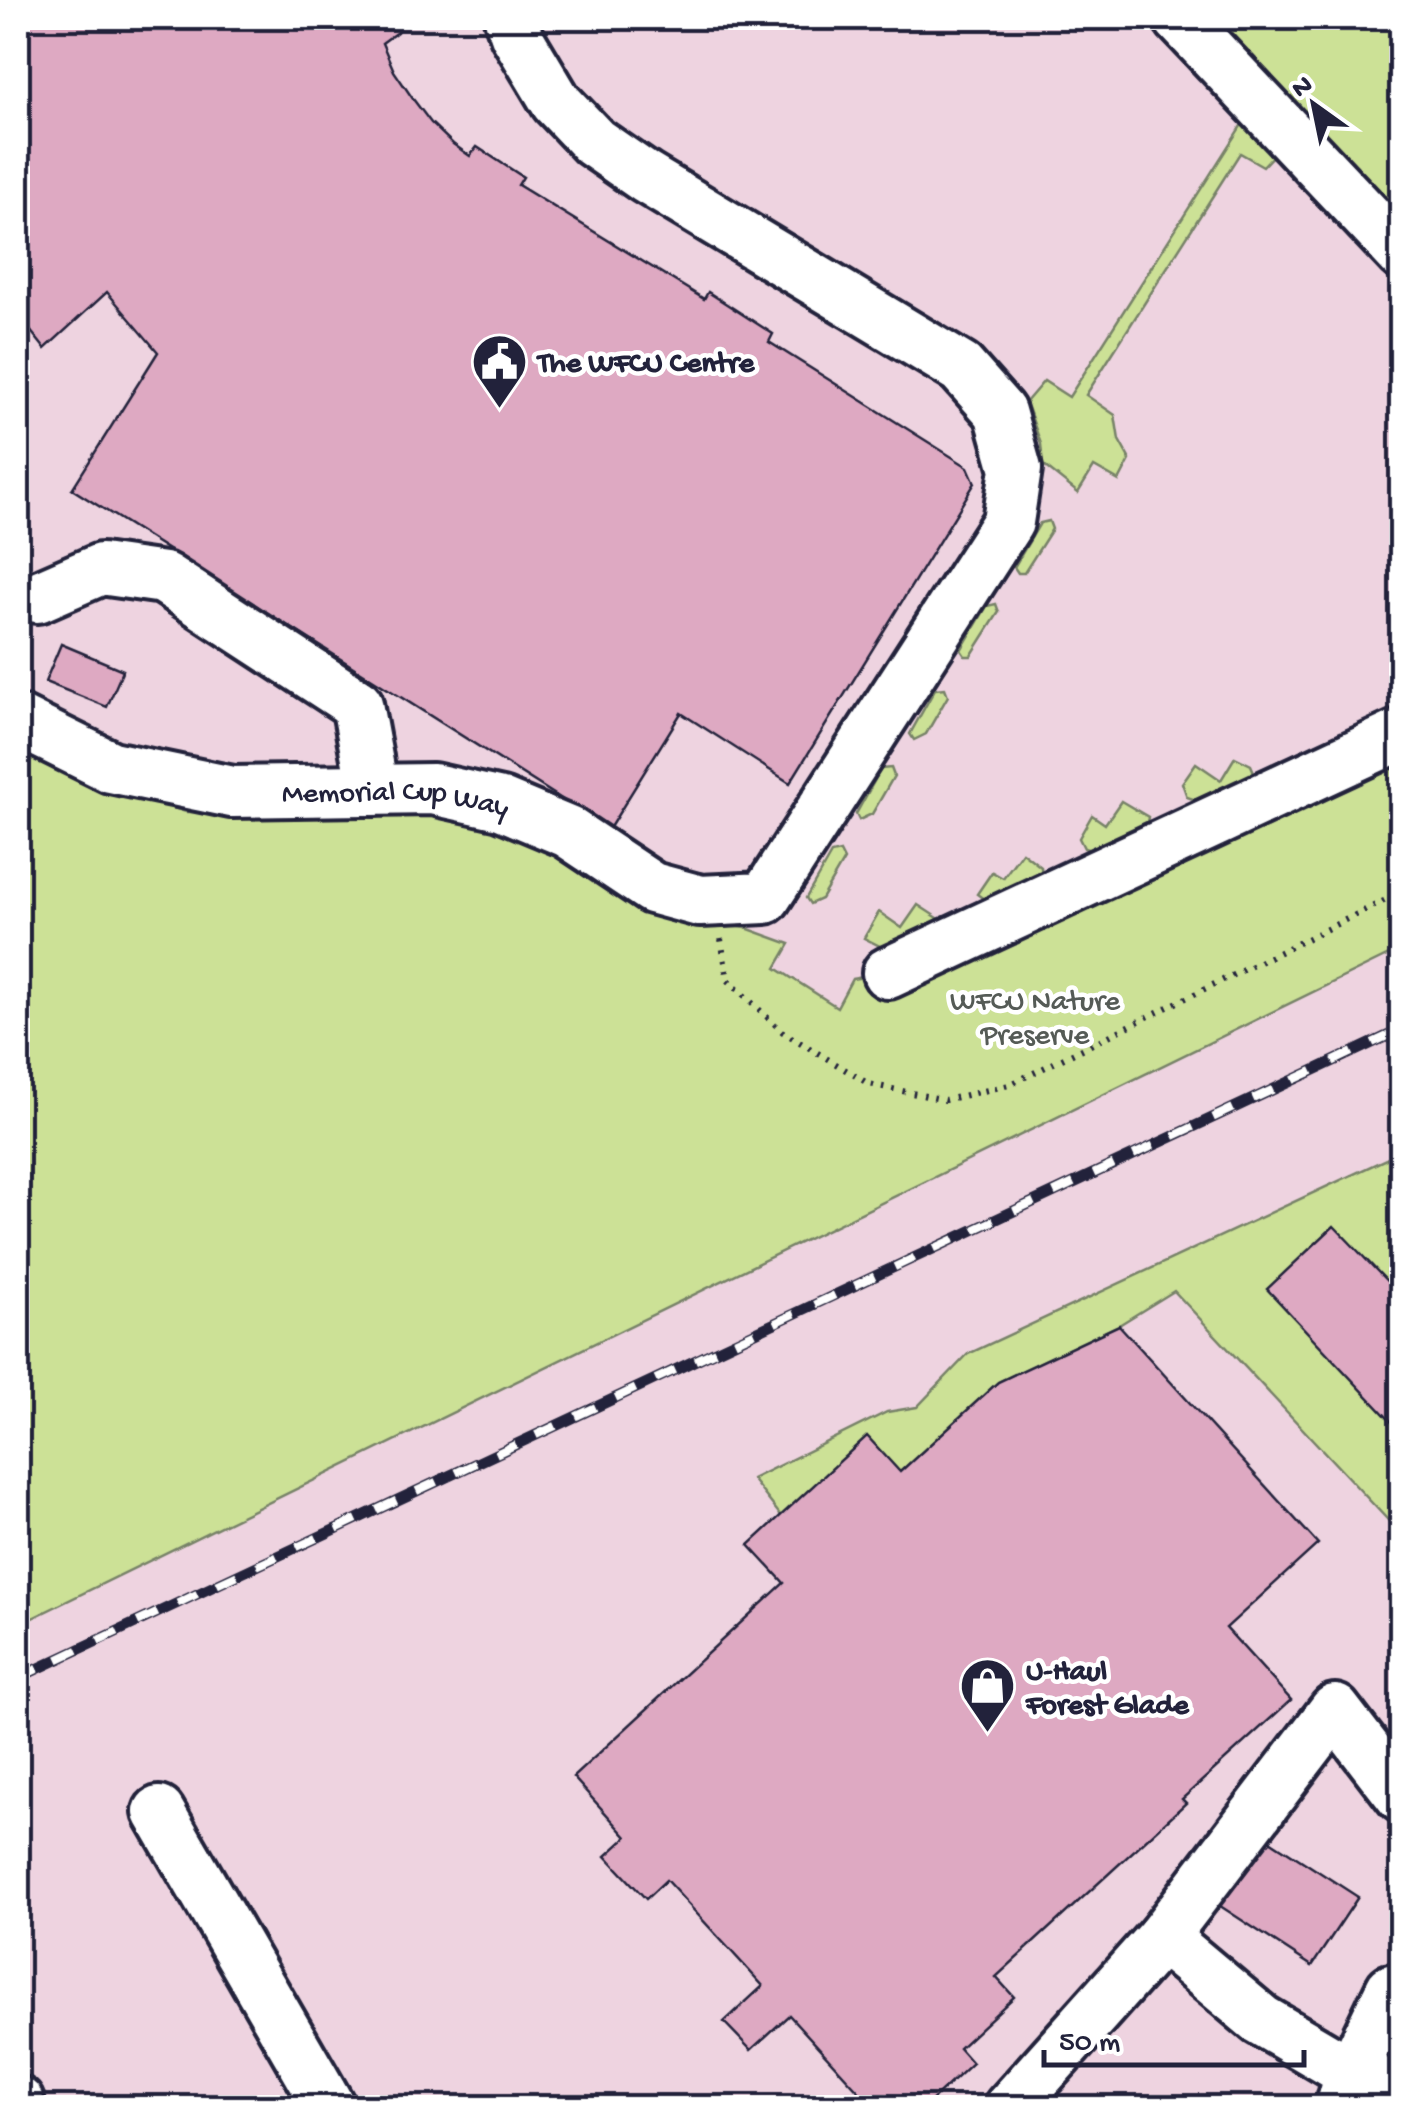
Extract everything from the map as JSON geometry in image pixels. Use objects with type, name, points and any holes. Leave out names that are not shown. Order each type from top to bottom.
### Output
[{"type":"street","name":"Memorial Cup Way","points":[[18,721],[111,767],[232,792],[434,789],[501,804],[568,832],[652,888],[700,901],[764,898],[1008,522],[1016,470],[1000,412],[961,368],[646,178],[594,142],[556,102],[510,18]]},
{"type":"street","points":[[1179,18],[1402,254]]},
{"type":"street","points":[[37,597],[101,569],[164,578],[357,704],[372,790]]},
{"type":"street","points":[[888,974],[1402,734]]},
{"type":"street","points":[[1008,2108],[1162,1937],[1334,1710],[1402,1797]]},
{"type":"street","points":[[159,1812],[330,2108]]},
{"type":"street","points":[[1162,1937],[1346,2090],[1401,2088]]},
{"type":"street","points":[[1346,2090],[1392,1990]]},
{"type":"street","points":[[1386,2108],[1401,2088]]},
{"type":"path","points":[[719,927],[728,980],[783,1032],[869,1084],[944,1100],[1009,1085],[1402,892]]},
{"type":"shaded area","points":[[18,18],[1401,18],[1401,2107],[18,2107]]},
{"type":"green space","points":[[1179,18],[1401,18],[1401,254]]},
{"type":"green space","points":[[1246,118],[1276,152],[1263,166],[1240,153],[1086,395],[1115,415],[1119,440],[1130,460],[1119,481],[1094,467],[1078,493],[1043,465],[1041,444],[1026,402],[1044,381],[1069,397]]},
{"type":"green space","points":[[1049,521],[1052,529],[1024,573],[1018,573],[1014,567],[1040,523]]},
{"type":"green space","points":[[996,604],[999,612],[971,656],[965,656],[961,650],[987,606]]},
{"type":"green space","points":[[945,688],[948,696],[926,734],[914,740],[910,734],[935,689]]},
{"type":"green space","name":"WFCU Nature Preserve","points":[[1401,734],[1401,949],[18,1625],[18,746],[53,769],[186,812],[436,806],[510,828],[659,914],[746,928],[790,944],[776,968],[837,1007],[852,979],[888,973]]},
{"type":"green space","points":[[1235,757],[1251,765],[1251,779],[1202,802],[1187,797],[1182,783],[1196,763],[1221,780]]},
{"type":"green space","points":[[891,768],[894,776],[872,814],[859,820],[856,814],[881,769]]},
{"type":"green space","points":[[1121,801],[1148,817],[1146,828],[1097,852],[1084,848],[1079,838],[1092,815],[1105,824]]},
{"type":"green space","points":[[840,852],[844,860],[821,899],[810,904],[806,898],[831,854]]},
{"type":"green space","points":[[1022,852],[1041,867],[1042,877],[988,902],[977,894],[992,872],[1003,878]]},
{"type":"green space","points":[[918,905],[938,918],[937,925],[888,950],[864,938],[879,912],[902,928]]},
{"type":"green space","points":[[1401,1152],[1401,1534],[1174,1291],[1119,1325],[998,1382],[900,1472],[781,1516],[752,1479],[887,1412],[917,1407],[968,1354]]},
{"type":"building","name":"The WFCU Centre","points":[[18,18],[402,18],[397,32],[382,43],[394,71],[413,99],[453,144],[470,156],[477,147],[523,177],[518,185],[704,299],[708,292],[773,334],[769,342],[968,467],[975,483],[790,783],[681,713],[609,829],[72,489],[158,352],[107,292],[45,349],[18,315]]},
{"type":"building","points":[[61,644],[123,670],[107,707],[45,682]]},
{"type":"building","points":[[1334,1226],[1402,1297],[1402,1433],[1267,1289]]},
{"type":"building","points":[[1119,1325],[1318,1544],[1226,1628],[1291,1700],[1182,1799],[1186,1803],[996,1977],[1014,1997],[959,2048],[972,2063],[924,2108],[874,2108],[789,2015],[751,2050],[724,2022],[763,1986],[666,1880],[646,1899],[606,1856],[627,1837],[573,1777],[784,1583],[749,1545],[867,1436],[900,1472],[998,1382]]},
{"type":"building","points":[[1259,1833],[1358,1897],[1312,1966],[1214,1902]]},
{"type":"railway","points":[[18,1678],[1402,1029]]},
{"type":"place","name":"The WFCU Centre","points":[[499,410]]},
{"type":"place","name":"U-Haul Forest Glade","points":[[987,1735]]}]
